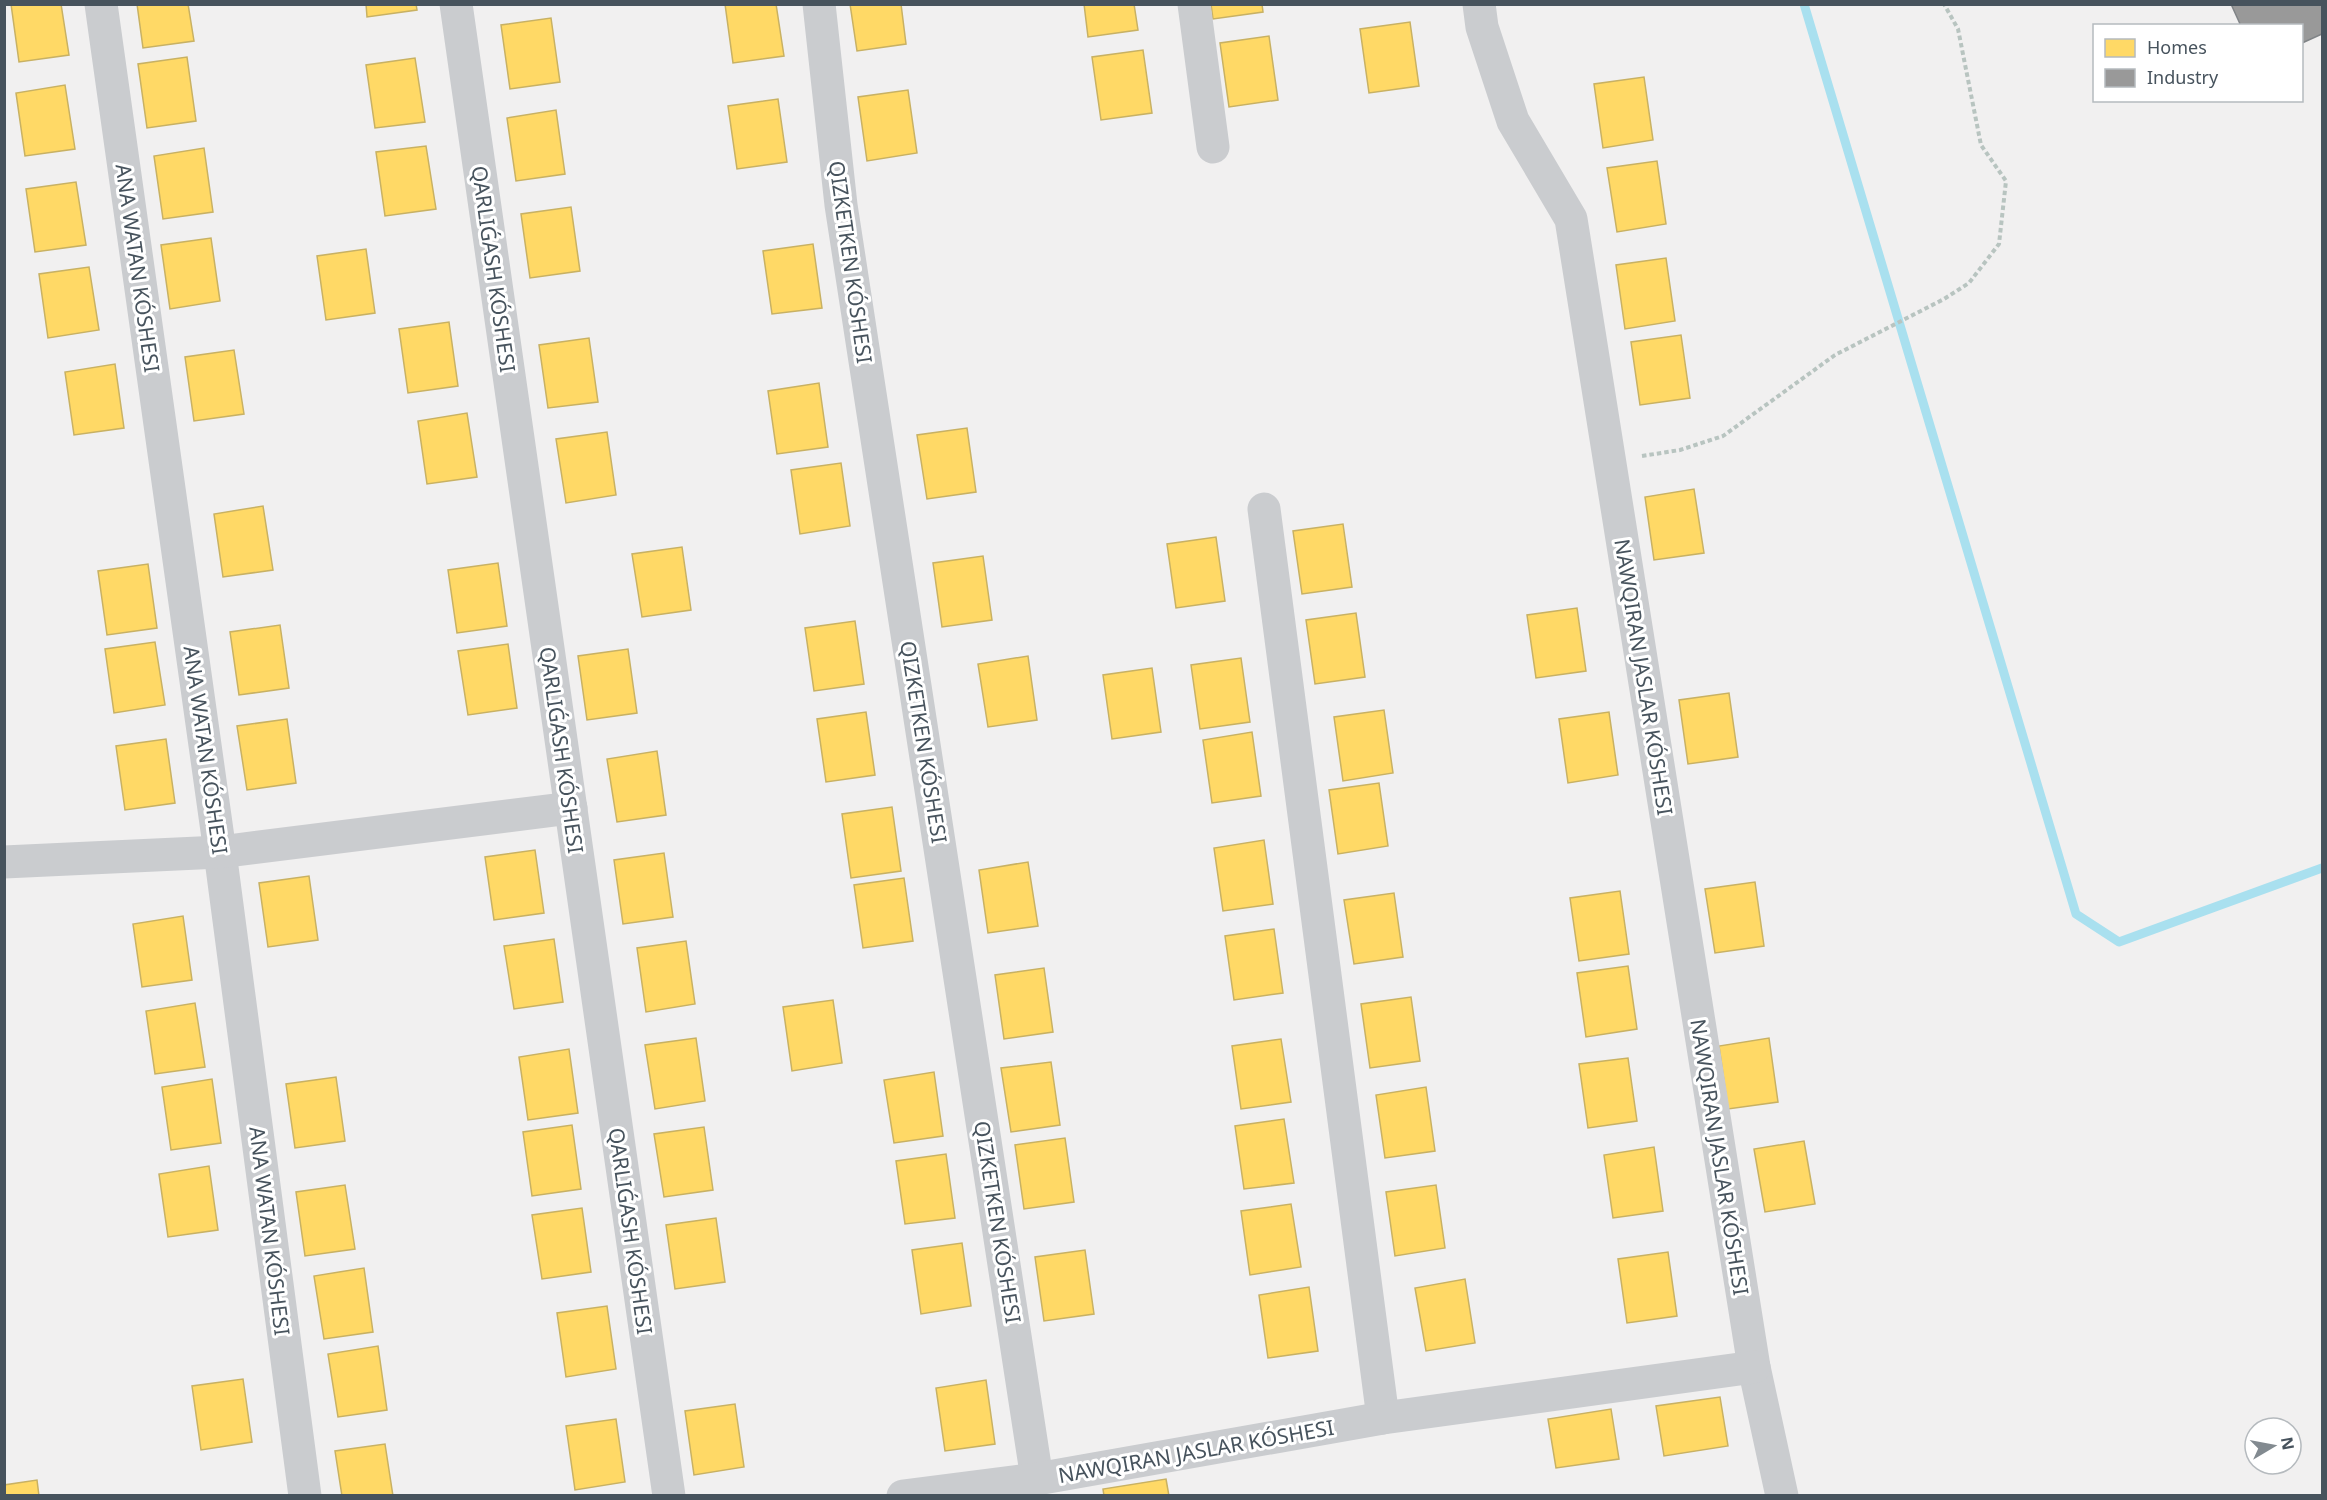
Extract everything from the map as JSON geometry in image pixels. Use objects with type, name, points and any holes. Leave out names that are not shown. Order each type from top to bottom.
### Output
[{"type":"street","name":"ANA WATAN KÓSHESI","points":[[101,4],[220,852],[305,1496]]},
{"type":"street","points":[[456,4],[669,1496]]},
{"type":"street","points":[[819,4],[841,205],[1037,1479]]},
{"type":"street","points":[[1194,4],[1214,147]]},
{"type":"street","points":[[1479,4],[1482,27],[1513,122],[1571,219],[1754,1367],[1782,1496]]},
{"type":"street","points":[[1264,509],[1383,1418]]},
{"type":"street","points":[[4,862],[220,852],[571,808]]},
{"type":"street","points":[[903,1496],[1037,1479],[1383,1418],[1754,1367]]},
{"type":"path","points":[[1610,462],[1680,450],[1723,436],[1835,355],[1944,299],[1969,283],[1999,244],[2006,181],[1981,145],[1958,29],[1944,4]]},
{"type":"building: Homes","points":[[11,4],[61,4],[69,55],[19,62]]},
{"type":"building: Homes","points":[[137,4],[188,4],[194,41],[143,48]]},
{"type":"building: Homes","points":[[366,4],[416,4],[417,10],[367,17]]},
{"type":"building: Homes","points":[[725,4],[776,4],[784,56],[733,63]]},
{"type":"building: Homes","points":[[850,4],[901,4],[906,44],[857,51]]},
{"type":"building: Homes","points":[[1084,4],[1134,4],[1138,30],[1088,37]]},
{"type":"building: Homes","points":[[1211,4],[1262,4],[1263,12],[1213,19]]},
{"type":"building: Homes","points":[[551,18],[560,82],[510,89],[501,25]]},
{"type":"building: Homes","points":[[1410,22],[1419,86],[1369,93],[1360,29]]},
{"type":"building: Homes","points":[[1269,36],[1278,100],[1229,107],[1220,43]]},
{"type":"building: Homes","points":[[1143,50],[1152,113],[1101,120],[1092,57]]},
{"type":"building: Homes","points":[[187,57],[196,121],[147,128],[138,64]]},
{"type":"building: Homes","points":[[415,58],[425,122],[375,128],[366,65]]},
{"type":"building: Homes","points":[[1644,77],[1653,140],[1603,148],[1594,84]]},
{"type":"building: Homes","points":[[65,85],[75,149],[25,156],[16,93]]},
{"type":"building: Homes","points":[[908,90],[917,153],[867,161],[858,97]]},
{"type":"building: Homes","points":[[778,99],[787,162],[737,169],[728,106]]},
{"type":"building: Homes","points":[[556,110],[565,174],[516,181],[507,118]]},
{"type":"building: Homes","points":[[426,146],[436,209],[385,216],[376,152]]},
{"type":"building: Homes","points":[[204,148],[213,212],[163,219],[154,156]]},
{"type":"building: Homes","points":[[1657,161],[1666,224],[1617,232],[1607,168]]},
{"type":"building: Homes","points":[[76,182],[86,245],[35,252],[26,189]]},
{"type":"building: Homes","points":[[571,207],[580,271],[530,278],[521,214]]},
{"type":"building: Homes","points":[[211,238],[220,301],[170,309],[161,245]]},
{"type":"building: Homes","points":[[813,244],[822,308],[772,314],[763,251]]},
{"type":"building: Homes","points":[[366,249],[375,313],[326,320],[317,256]]},
{"type":"building: Homes","points":[[1666,258],[1675,321],[1625,329],[1616,265]]},
{"type":"building: Homes","points":[[89,267],[99,330],[48,338],[39,274]]},
{"type":"building: Homes","points":[[449,322],[458,386],[408,393],[399,329]]},
{"type":"building: Homes","points":[[1681,335],[1690,398],[1640,405],[1631,342]]},
{"type":"building: Homes","points":[[589,338],[598,402],[548,408],[539,345]]},
{"type":"building: Homes","points":[[234,350],[244,414],[194,421],[185,357]]},
{"type":"building: Homes","points":[[115,364],[124,428],[74,435],[65,372]]},
{"type":"building: Homes","points":[[819,383],[828,447],[777,454],[768,391]]},
{"type":"building: Homes","points":[[467,413],[477,477],[427,484],[418,421]]},
{"type":"building: Homes","points":[[967,428],[976,492],[927,499],[917,435]]},
{"type":"building: Homes","points":[[607,432],[616,495],[566,503],[556,439]]},
{"type":"building: Homes","points":[[841,463],[850,526],[800,534],[791,470]]},
{"type":"building: Homes","points":[[1694,489],[1704,553],[1654,560],[1645,497]]},
{"type":"building: Homes","points":[[263,506],[273,570],[223,577],[214,514]]},
{"type":"building: Homes","points":[[1343,524],[1352,587],[1302,594],[1293,531]]},
{"type":"building: Homes","points":[[1216,537],[1225,601],[1176,608],[1167,544]]},
{"type":"building: Homes","points":[[682,547],[691,610],[642,617],[632,554]]},
{"type":"building: Homes","points":[[983,556],[992,620],[942,627],[933,563]]},
{"type":"building: Homes","points":[[498,563],[507,626],[457,633],[448,570]]},
{"type":"building: Homes","points":[[148,564],[157,628],[107,635],[98,571]]},
{"type":"building: Homes","points":[[1577,608],[1586,671],[1536,678],[1527,615]]},
{"type":"building: Homes","points":[[1356,613],[1365,677],[1315,684],[1306,620]]},
{"type":"building: Homes","points":[[855,621],[864,684],[814,691],[805,628]]},
{"type":"building: Homes","points":[[280,625],[289,688],[239,695],[230,632]]},
{"type":"building: Homes","points":[[155,642],[165,705],[114,713],[105,649]]},
{"type":"building: Homes","points":[[508,644],[517,708],[468,715],[458,651]]},
{"type":"building: Homes","points":[[628,649],[637,713],[587,720],[578,656]]},
{"type":"building: Homes","points":[[1028,656],[1037,720],[988,727],[978,664]]},
{"type":"building: Homes","points":[[1241,658],[1250,722],[1200,729],[1191,665]]},
{"type":"building: Homes","points":[[1152,668],[1161,732],[1112,739],[1103,675]]},
{"type":"building: Homes","points":[[1729,693],[1738,757],[1688,764],[1679,700]]},
{"type":"building: Homes","points":[[1384,710],[1393,773],[1343,781],[1334,717]]},
{"type":"building: Homes","points":[[866,712],[875,775],[826,782],[817,719]]},
{"type":"building: Homes","points":[[1609,712],[1618,775],[1568,783],[1559,719]]},
{"type":"building: Homes","points":[[287,719],[296,783],[247,790],[237,726]]},
{"type":"building: Homes","points":[[1252,732],[1261,796],[1212,803],[1203,740]]},
{"type":"building: Homes","points":[[166,739],[175,803],[125,810],[116,746]]},
{"type":"building: Homes","points":[[657,751],[666,815],[617,822],[607,759]]},
{"type":"building: Homes","points":[[1379,783],[1388,846],[1338,854],[1329,790]]},
{"type":"building: Homes","points":[[892,807],[901,871],[851,878],[842,814]]},
{"type":"building: Homes","points":[[1264,840],[1273,904],[1223,911],[1214,848]]},
{"type":"building: Homes","points":[[535,850],[544,913],[494,920],[485,857]]},
{"type":"building: Homes","points":[[664,853],[673,917],[623,924],[614,860]]},
{"type":"building: Homes","points":[[1028,862],[1038,926],[988,933],[979,870]]},
{"type":"building: Homes","points":[[309,876],[318,940],[268,947],[259,883]]},
{"type":"building: Homes","points":[[904,878],[913,941],[863,948],[854,885]]},
{"type":"building: Homes","points":[[1755,882],[1764,946],[1715,953],[1705,889]]},
{"type":"building: Homes","points":[[1620,891],[1629,954],[1579,961],[1570,898]]},
{"type":"building: Homes","points":[[1394,893],[1403,957],[1354,964],[1344,900]]},
{"type":"building: Homes","points":[[183,916],[192,980],[142,987],[133,924]]},
{"type":"building: Homes","points":[[1274,929],[1283,993],[1234,1000],[1225,936]]},
{"type":"building: Homes","points":[[554,939],[563,1002],[514,1009],[504,946]]},
{"type":"building: Homes","points":[[686,941],[695,1004],[646,1012],[637,948]]},
{"type":"building: Homes","points":[[1628,966],[1637,1029],[1586,1037],[1577,973]]},
{"type":"building: Homes","points":[[1044,968],[1053,1032],[1004,1039],[995,975]]},
{"type":"building: Homes","points":[[1411,997],[1420,1061],[1370,1068],[1361,1004]]},
{"type":"building: Homes","points":[[833,1000],[842,1063],[792,1071],[783,1007]]},
{"type":"building: Homes","points":[[195,1003],[205,1067],[155,1074],[146,1011]]},
{"type":"building: Homes","points":[[696,1038],[705,1101],[655,1109],[645,1045]]},
{"type":"building: Homes","points":[[1769,1038],[1778,1102],[1728,1109],[1719,1046]]},
{"type":"building: Homes","points":[[1281,1039],[1291,1102],[1241,1109],[1232,1046]]},
{"type":"building: Homes","points":[[569,1049],[578,1113],[528,1120],[519,1057]]},
{"type":"building: Homes","points":[[1628,1058],[1637,1121],[1588,1128],[1579,1064]]},
{"type":"building: Homes","points":[[1051,1062],[1060,1125],[1011,1132],[1001,1068]]},
{"type":"building: Homes","points":[[934,1072],[943,1136],[894,1143],[884,1080]]},
{"type":"building: Homes","points":[[336,1077],[345,1141],[295,1148],[286,1084]]},
{"type":"building: Homes","points":[[212,1079],[221,1143],[171,1150],[162,1087]]},
{"type":"building: Homes","points":[[1426,1087],[1435,1151],[1385,1158],[1376,1095]]},
{"type":"building: Homes","points":[[1284,1119],[1294,1183],[1244,1189],[1235,1126]]},
{"type":"building: Homes","points":[[572,1125],[581,1189],[532,1196],[523,1132]]},
{"type":"building: Homes","points":[[704,1127],[713,1190],[664,1197],[654,1134]]},
{"type":"building: Homes","points":[[1065,1138],[1074,1202],[1024,1209],[1015,1145]]},
{"type":"building: Homes","points":[[1804,1141],[1815,1204],[1765,1212],[1754,1149]]},
{"type":"building: Homes","points":[[1654,1147],[1663,1211],[1613,1218],[1604,1155]]},
{"type":"building: Homes","points":[[946,1154],[955,1218],[905,1224],[896,1161]]},
{"type":"building: Homes","points":[[209,1166],[218,1230],[168,1237],[159,1174]]},
{"type":"building: Homes","points":[[345,1185],[355,1249],[305,1256],[296,1192]]},
{"type":"building: Homes","points":[[1436,1185],[1445,1248],[1395,1256],[1386,1192]]},
{"type":"building: Homes","points":[[1291,1204],[1301,1267],[1250,1275],[1241,1211]]},
{"type":"building: Homes","points":[[582,1208],[591,1272],[542,1279],[532,1215]]},
{"type":"building: Homes","points":[[716,1218],[725,1282],[675,1289],[666,1225]]},
{"type":"building: Homes","points":[[962,1243],[971,1306],[921,1314],[912,1250]]},
{"type":"building: Homes","points":[[1085,1250],[1094,1314],[1044,1321],[1035,1257]]},
{"type":"building: Homes","points":[[1668,1252],[1677,1316],[1627,1323],[1618,1259]]},
{"type":"building: Homes","points":[[364,1268],[373,1332],[324,1339],[314,1276]]},
{"type":"building: Homes","points":[[1465,1279],[1475,1343],[1426,1351],[1415,1288]]},
{"type":"building: Homes","points":[[1309,1287],[1318,1351],[1268,1358],[1259,1295]]},
{"type":"building: Homes","points":[[607,1306],[616,1369],[566,1377],[557,1313]]},
{"type":"building: Homes","points":[[378,1346],[387,1410],[338,1417],[328,1354]]},
{"type":"building: Homes","points":[[243,1379],[252,1442],[201,1450],[192,1386]]},
{"type":"building: Homes","points":[[986,1380],[995,1444],[945,1451],[936,1388]]},
{"type":"building: Homes","points":[[1720,1397],[1728,1446],[1664,1456],[1656,1406]]},
{"type":"building: Homes","points":[[735,1404],[744,1467],[694,1475],[685,1411]]},
{"type":"building: Homes","points":[[1611,1409],[1619,1459],[1556,1468],[1548,1419]]},
{"type":"building: Homes","points":[[616,1419],[625,1482],[575,1490],[566,1426]]},
{"type":"building: Homes","points":[[385,1444],[393,1496],[342,1496],[335,1451]]},
{"type":"building: Homes","points":[[1166,1479],[1169,1496],[1104,1496],[1103,1489]]},
{"type":"building: Homes","points":[[37,1480],[39,1496],[4,1496],[4,1485]]},
{"type":"building: Industry","points":[[2231,4],[2322,4],[2322,34],[2303,43],[2303,24],[2240,24]]},
{"type":"waterway","points":[[1804,4],[2076,914],[2119,942],[2322,868]]}]
